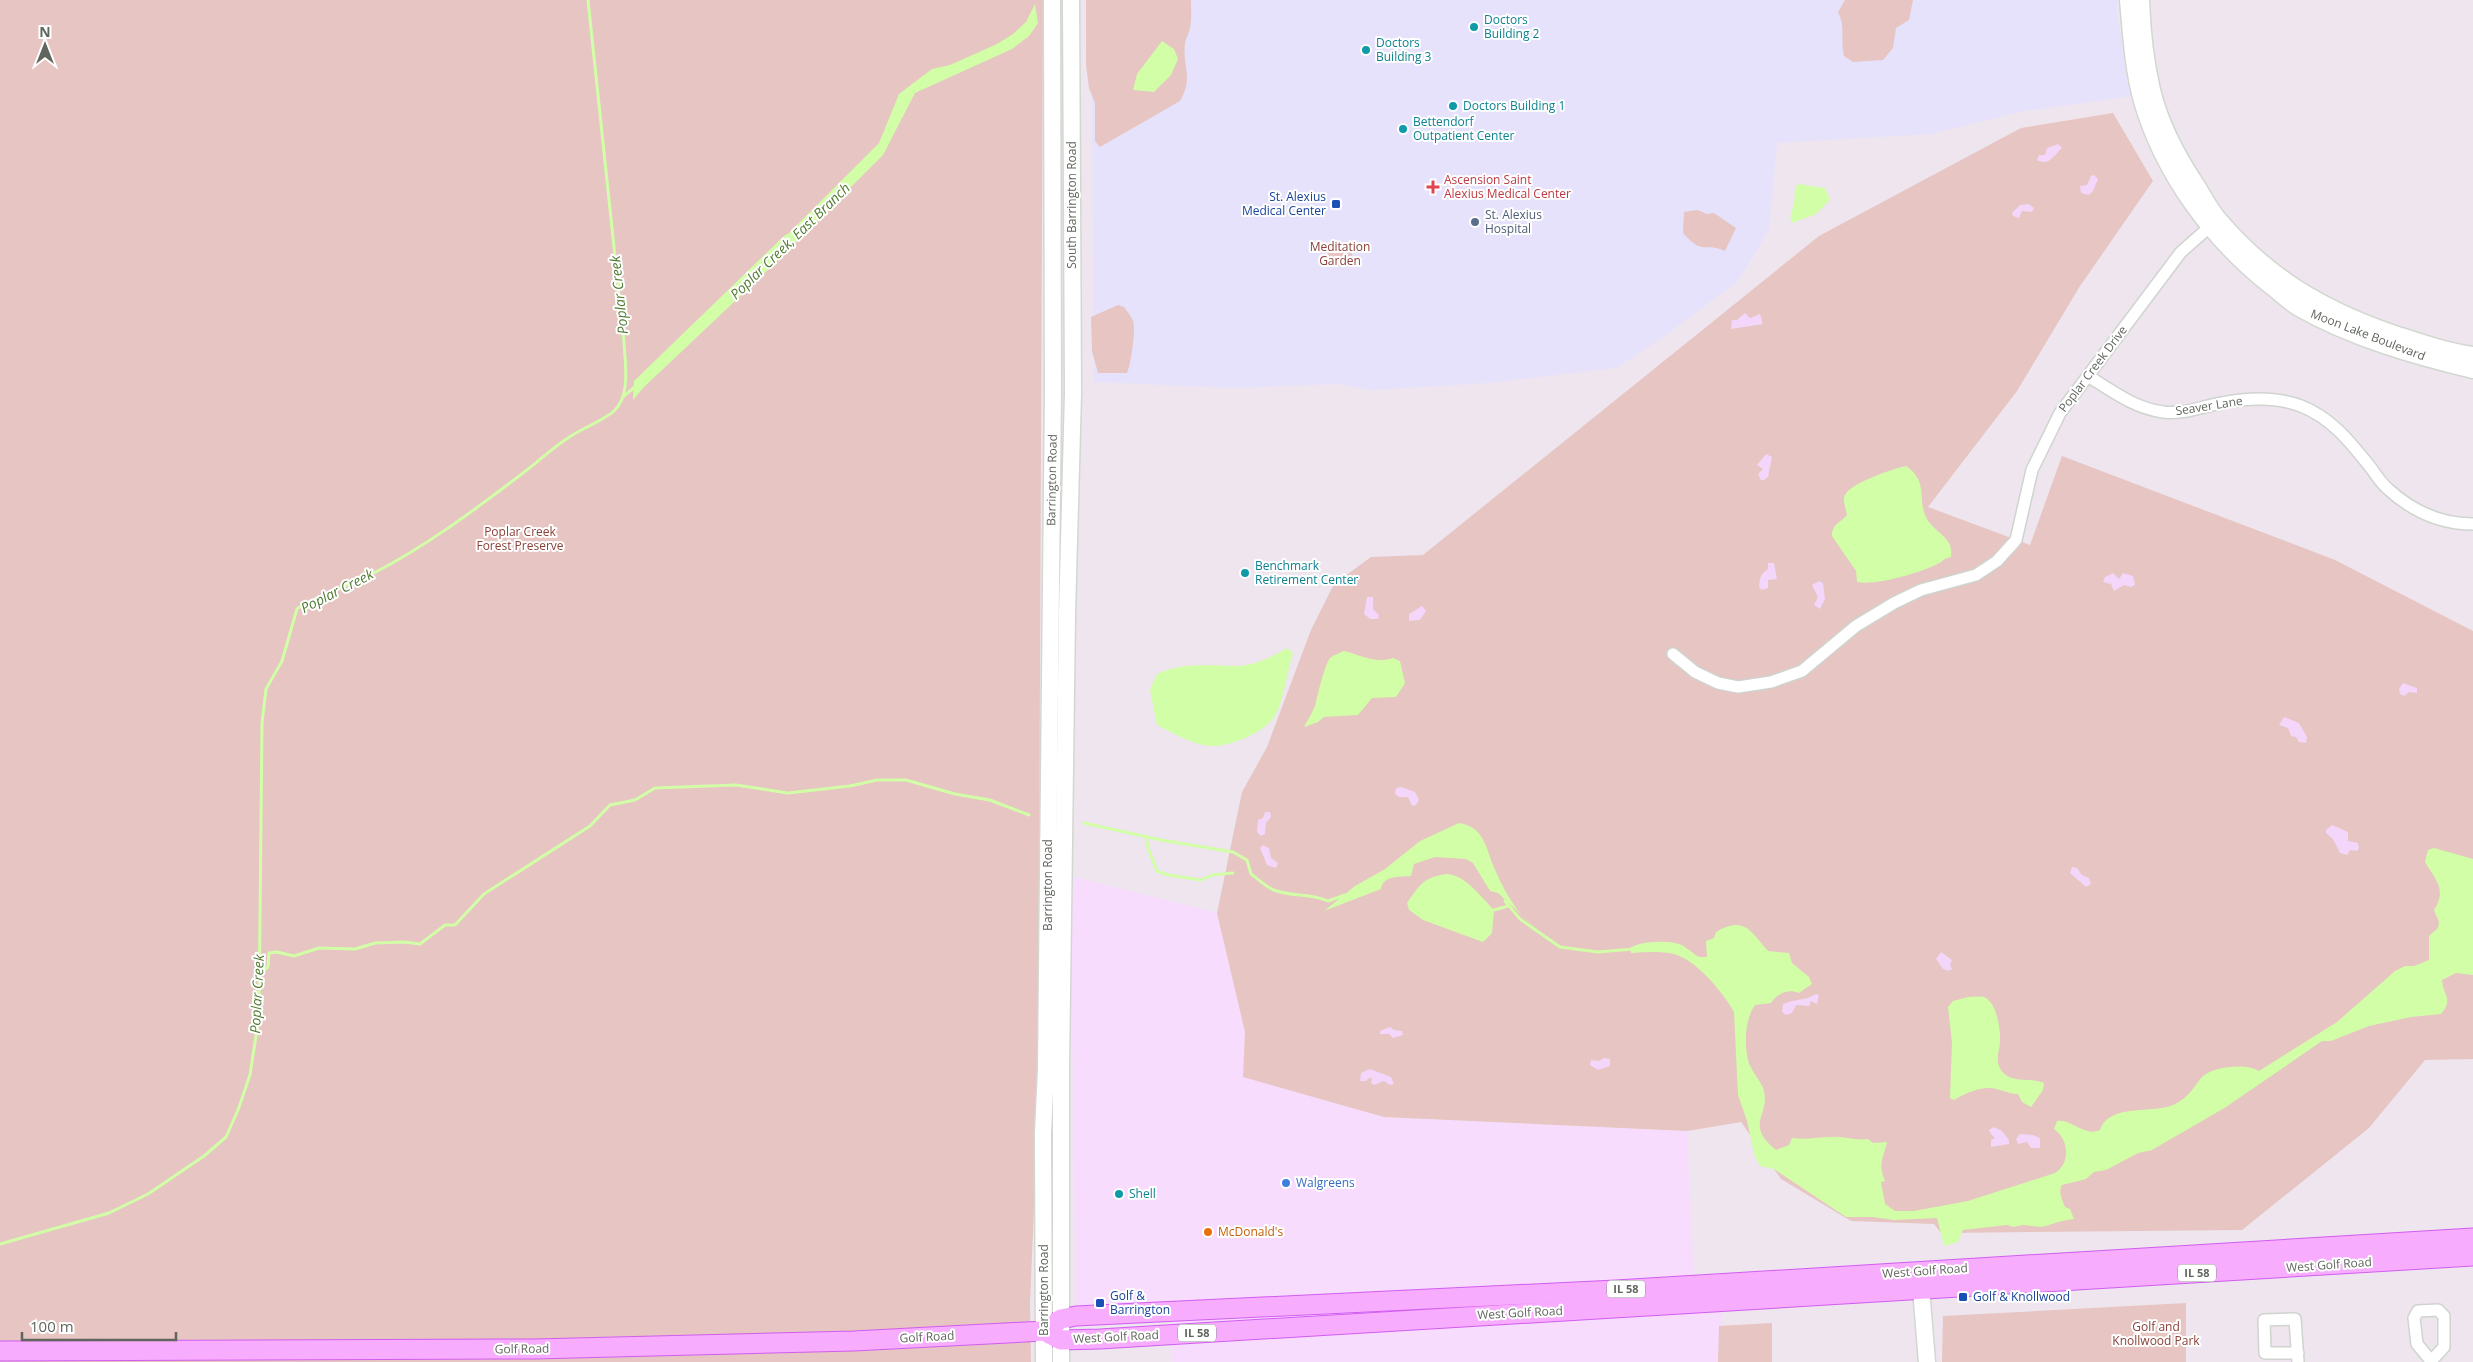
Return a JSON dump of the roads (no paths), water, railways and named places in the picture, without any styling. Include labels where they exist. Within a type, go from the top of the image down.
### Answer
[{"type":"main road","name":"South Barrington Road","points":[[1052,0],[1053,409]]},
{"type":"main road","name":"South Barrington Road","points":[[1071,0],[1072,410]]},
{"type":"main road","name":"Moon Lake Boulevard","points":[[2128,0],[2139,87],[2147,115],[2171,168],[2188,198],[2262,264],[2295,289],[2336,311],[2372,326],[2448,351],[2473,355]]},
{"type":"main road","name":"Moon Lake Boulevard","points":[[2141,0],[2143,43],[2158,110],[2175,152],[2214,223],[2252,272],[2297,307],[2328,322],[2435,361],[2473,370]]},
{"type":"main road","name":"Barrington Road","points":[[1044,1362],[1043,1133],[1046,1069],[1053,409]]},
{"type":"main road","name":"Barrington Road","points":[[1061,1362],[1062,979],[1072,410]]},
{"type":"main road","name":"West Golf Road","points":[[2473,1238],[1920,1280],[1061,1340],[1044,1331],[1061,1319],[1076,1316],[1616,1290],[1920,1280],[2473,1256]]},
{"type":"main road","points":[[1920,1280],[1927,1362]]},
{"type":"main road","name":"Golf Road","points":[[0,1351],[535,1349],[854,1341],[1044,1331]]},
{"type":"street","name":"Poplar Creek Drive","points":[[1673,654],[1695,672],[1718,683],[1738,687],[1771,682],[1802,671],[1856,626],[1894,603],[1921,590],[1976,575],[1996,561],[2016,540],[2032,470],[2060,413],[2181,252],[2214,223]]},
{"type":"street","name":"Seaver Lane","points":[[2088,376],[2132,403],[2162,412],[2189,412],[2222,403],[2250,400],[2279,401],[2301,406],[2326,419],[2347,437],[2386,488],[2410,507],[2432,518],[2456,524],[2473,524]]},
{"type":"water","points":[[1035,4],[1038,23],[1029,36],[1012,49],[915,93],[883,155],[769,269],[644,387],[633,400],[634,381],[789,233],[879,143],[899,94],[932,69],[950,65],[997,44],[1013,34],[1026,22]]},
{"type":"water","points":[[1162,41],[1174,49],[1178,59],[1171,75],[1154,92],[1133,90],[1137,74]]},
{"type":"water","points":[[1798,184],[1825,188],[1830,200],[1816,214],[1792,223],[1791,215],[1795,200],[1794,193]]},
{"type":"water","points":[[1906,466],[1918,479],[1924,512],[1927,519],[1950,545],[1951,557],[1923,570],[1900,577],[1876,582],[1857,582],[1856,571],[1832,536],[1835,526],[1847,515],[1844,497],[1849,490],[1863,481]]},
{"type":"water","points":[[1287,648],[1293,653],[1278,709],[1270,722],[1255,733],[1228,744],[1211,746],[1190,741],[1157,725],[1150,690],[1157,674],[1186,666],[1237,666],[1256,663]]},
{"type":"water","points":[[1344,651],[1368,658],[1386,660],[1393,658],[1400,661],[1405,683],[1396,697],[1372,698],[1358,715],[1324,717],[1318,722],[1304,727],[1315,705],[1328,661],[1331,657]]},
{"type":"water","points":[[1459,823],[1475,829],[1480,835],[1504,889],[1523,916],[1498,893],[1490,891],[1473,863],[1466,859],[1435,857],[1414,864],[1411,876],[1388,879],[1382,884],[1381,889],[1324,911],[1355,886],[1385,869],[1420,841]]},
{"type":"water","points":[[2434,848],[2473,859],[2473,975],[2456,973],[2442,980],[2447,1004],[2441,1014],[2411,1017],[2369,1026],[2331,1041],[2322,1041],[2226,1107],[2152,1150],[2138,1153],[2106,1170],[2094,1172],[2086,1179],[2062,1185],[2060,1193],[2062,1199],[2065,1207],[2070,1209],[2074,1219],[2042,1227],[2023,1225],[2014,1227],[2007,1225],[1963,1230],[1958,1242],[1944,1246],[1937,1218],[1894,1220],[1873,1217],[1846,1217],[1774,1169],[1760,1166],[1754,1154],[1747,1121],[1738,1095],[1734,1012],[1723,995],[1708,978],[1682,957],[1663,952],[1631,953],[1630,948],[1647,943],[1668,942],[1682,945],[1699,957],[1707,957],[1706,941],[1714,938],[1716,932],[1734,925],[1741,926],[1752,932],[1768,951],[1789,953],[1792,963],[1809,977],[1812,984],[1799,993],[1787,992],[1776,997],[1771,1003],[1755,1005],[1747,1024],[1746,1046],[1748,1060],[1764,1091],[1765,1100],[1760,1120],[1761,1133],[1776,1150],[1789,1145],[1792,1138],[1836,1137],[1868,1139],[1873,1143],[1887,1142],[1882,1166],[1885,1181],[1881,1182],[1885,1204],[1895,1211],[1914,1211],[1968,1201],[2055,1173],[2064,1163],[2066,1157],[2063,1139],[2054,1129],[2057,1121],[2063,1121],[2083,1130],[2094,1132],[2100,1130],[2112,1116],[2173,1105],[2187,1096],[2203,1076],[2215,1070],[2239,1066],[2259,1071],[2337,1022],[2395,971],[2405,966],[2414,966],[2429,960],[2429,936],[2438,928],[2439,922],[2434,910],[2440,897],[2440,891],[2436,880],[2425,862],[2428,850]]},
{"type":"water","points":[[1446,874],[1453,875],[1466,882],[1494,910],[1492,933],[1483,942],[1423,920],[1409,910],[1407,903],[1422,883]]},
{"type":"water","points":[[1968,997],[1984,997],[1995,1011],[2000,1031],[1998,1060],[2001,1070],[2015,1079],[2044,1083],[2043,1090],[2031,1107],[2022,1102],[2018,1094],[1993,1088],[1975,1090],[1954,1100],[1950,1098],[1952,1043],[1948,1007],[1953,1001]]},
{"type":"waterway","name":"Poplar Creek","points":[[0,1244],[109,1213],[148,1194],[204,1156],[226,1137],[250,1075],[259,1016],[262,723],[266,689],[282,661],[297,609],[319,597],[372,574],[431,540],[529,469],[562,442],[609,415],[623,397],[626,379],[624,342],[588,0]]},
{"type":"waterway","name":"Poplar Creek, East Branch","points":[[623,397],[637,385]]},
{"type":"waterway","points":[[260,973],[268,967],[269,953],[277,952],[294,956],[319,948],[355,949],[375,943],[404,942],[420,944],[445,925],[455,925],[484,894],[590,826],[610,805],[635,800],[655,788],[736,785],[788,793],[850,786],[877,780],[906,780],[955,794],[990,800],[1029,815]]},
{"type":"waterway","points":[[1084,823],[1161,840],[1233,852],[1247,860],[1251,874],[1268,887],[1287,894],[1315,897],[1328,901],[1345,895]]},
{"type":"waterway","points":[[1146,837],[1157,871],[1168,875],[1201,880],[1212,875],[1233,873]]},
{"type":"waterway","points":[[1505,901],[1520,919],[1560,947],[1598,952],[1633,949]]},
{"type":"waterway","points":[[1494,910],[1508,906]]},
{"type":"place","name":"Doctors Building 2","points":[[1474,27]]},
{"type":"place","name":"Doctors Building 3","points":[[1366,50]]},
{"type":"place","name":"Doctors Building 1","points":[[1453,106]]},
{"type":"place","name":"Bettendorf Outpatient Center","points":[[1403,129]]},
{"type":"place","name":"Ascension Saint Alexius Medical Center","points":[[1433,187]]},
{"type":"place","name":"St. Alexius Medical Center","points":[[1336,204]]},
{"type":"place","name":"St. Alexius Hospital","points":[[1475,222]]},
{"type":"place","name":"Benchmark Retirement Center","points":[[1245,573]]},
{"type":"place","name":"Walgreens","points":[[1286,1183]]},
{"type":"place","name":"Shell","points":[[1119,1194]]},
{"type":"place","name":"McDonald's","points":[[1208,1232]]},
{"type":"place","name":"Golf & Knollwood","points":[[1963,1297]]},
{"type":"place","name":"Golf & Barrington","points":[[1100,1303]]},
{"type":"park label","name":"Meditation Garden","points":[[1340,254]]},
{"type":"park label","name":"Poplar Creek Forest Preserve","points":[[520,539]]},
{"type":"park label","name":"Golf and Knollwood Park","points":[[2156,1334]]}]
